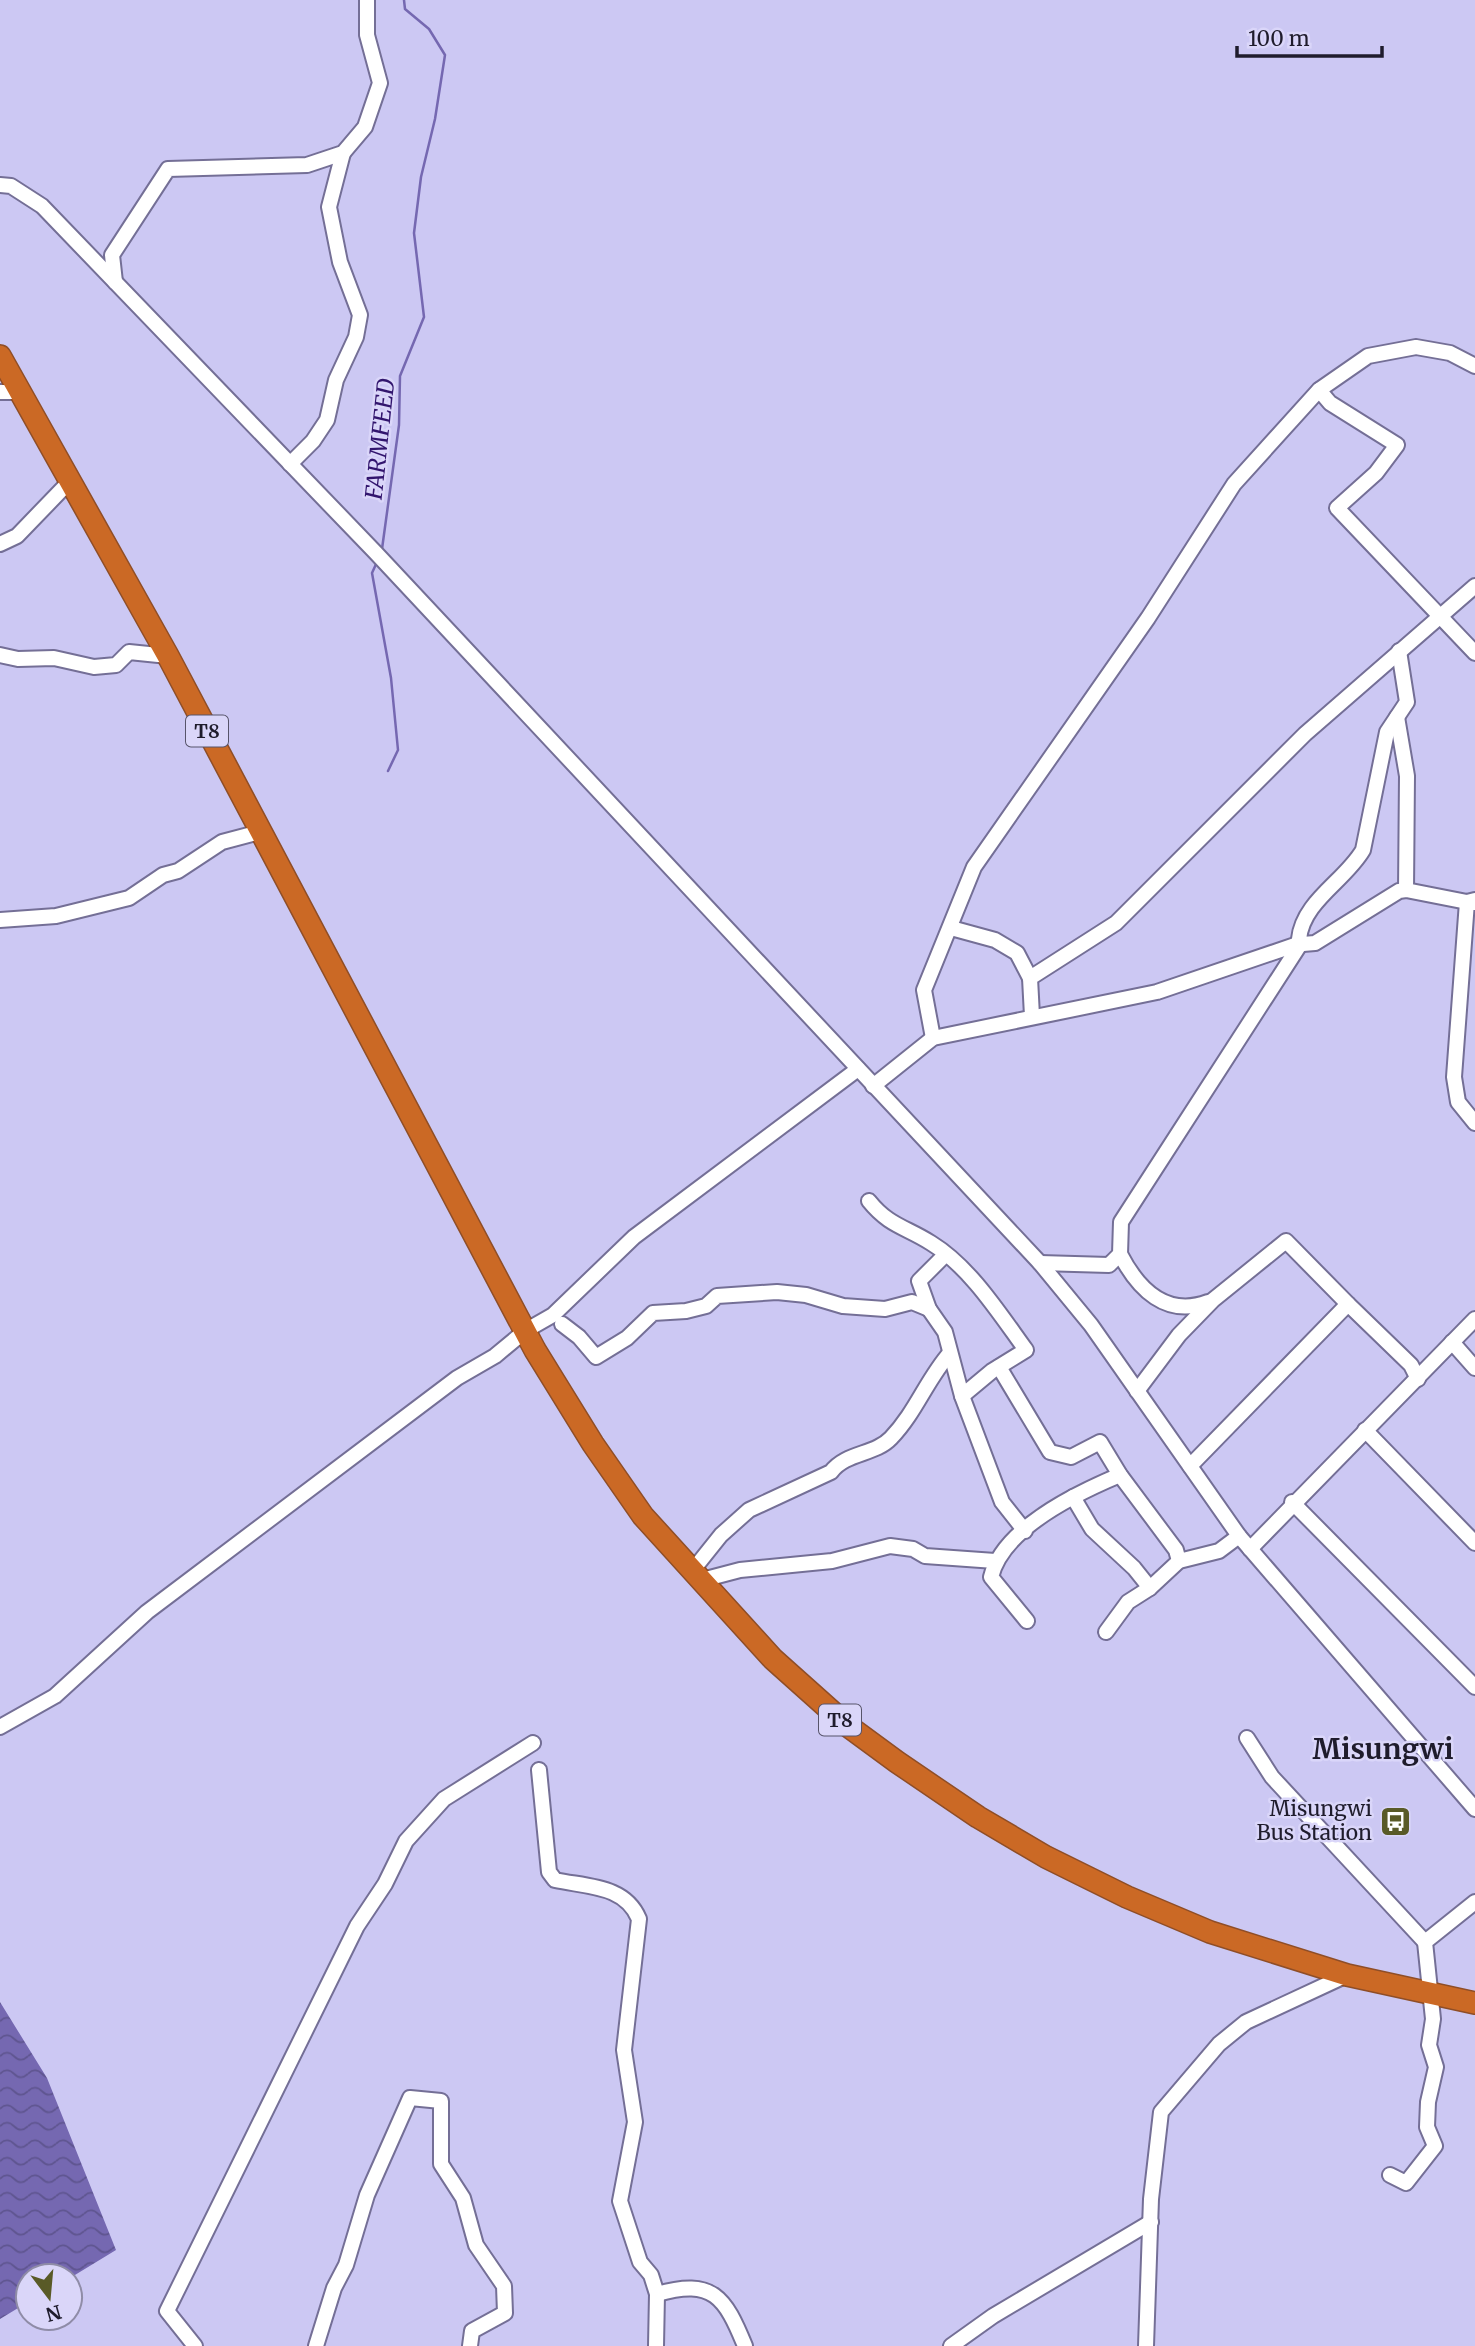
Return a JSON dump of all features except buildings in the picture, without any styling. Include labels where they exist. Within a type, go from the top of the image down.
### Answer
[{"type":"highway","name":"T8","points":[[0,356],[10,392],[71,480],[168,656],[405,1110],[525,1331],[593,1444],[643,1516],[773,1659],[848,1726],[1013,1838],[1126,1897],[1210,1932],[1348,1975],[1475,2003]]},
{"type":"street","points":[[290,464],[308,447],[327,420],[335,380],[356,337],[360,315],[340,262],[329,207],[344,153],[365,127],[380,83],[367,35],[366,0]]},
{"type":"street","points":[[116,282],[112,255],[168,169],[307,165],[344,153]]},
{"type":"street","points":[[0,174],[6,186],[42,206],[290,464],[1041,1263],[1091,1325],[1250,1549],[1475,1809]]},
{"type":"street","points":[[933,1038],[925,990],[974,867],[1148,618],[1234,484],[1318,390],[1351,365],[1386,350],[1416,346],[1450,353],[1475,366]]},
{"type":"street","points":[[1318,390],[1330,403],[1397,445],[1376,473],[1337,508],[1475,653]]},
{"type":"street","points":[[0,544],[18,536],[71,480]]},
{"type":"street","points":[[1030,978],[1116,923],[1305,734],[1437,616],[1475,586]]},
{"type":"street","points":[[1213,1300],[1194,1307],[1172,1307],[1150,1295],[1135,1279],[1120,1254],[1121,1222],[1301,943],[1300,933],[1311,910],[1353,866],[1363,850],[1387,732],[1407,702],[1399,651]]},
{"type":"street","points":[[0,655],[18,659],[54,658],[94,667],[116,665],[129,652],[168,656]]},
{"type":"street","points":[[1397,718],[1407,785],[1406,890]]},
{"type":"street","points":[[0,920],[56,916],[129,898],[163,875],[178,871],[222,842],[260,832]]},
{"type":"street","points":[[873,1086],[933,1038],[1157,992],[1301,943],[1315,943],[1390,894],[1406,890],[1473,902],[1454,1077],[1458,1102],[1475,1123]]},
{"type":"street","points":[[951,928],[995,940],[1017,953],[1030,978],[1032,1016]]},
{"type":"street","points":[[0,1727],[55,1696],[147,1612],[457,1377],[495,1356],[525,1331],[552,1315],[634,1237],[858,1069]]},
{"type":"street","points":[[869,1201],[881,1217],[932,1243],[972,1279],[1026,1350],[962,1396]]},
{"type":"street","points":[[1138,1391],[1179,1335],[1213,1300],[1286,1241],[1411,1365],[1418,1379]]},
{"type":"street","points":[[1041,1263],[1109,1265],[1120,1254]]},
{"type":"street","points":[[945,1255],[919,1281],[929,1309],[945,1332],[962,1396],[1002,1502],[1025,1531]]},
{"type":"street","points":[[562,1324],[579,1336],[596,1357],[627,1338],[653,1313],[686,1311],[706,1306],[716,1296],[776,1292],[806,1294],[843,1306],[885,1309],[912,1302],[929,1309]]},
{"type":"street","points":[[1190,1466],[1348,1304]]},
{"type":"street","points":[[1250,1549],[1292,1502],[1418,1379],[1475,1319]]},
{"type":"street","points":[[1452,1342],[1475,1367]]},
{"type":"street","points":[[697,1575],[721,1535],[749,1510],[831,1472],[839,1461],[889,1440],[921,1399],[932,1373],[950,1353]]},
{"type":"street","points":[[999,1367],[1050,1452],[1072,1457],[1100,1442],[1120,1475],[1176,1550],[1179,1561]]},
{"type":"street","points":[[1365,1430],[1475,1543]]},
{"type":"street","points":[[1027,1621],[991,1577],[995,1561],[1004,1548],[1073,1497],[1120,1475]]},
{"type":"street","points":[[1073,1497],[1092,1529],[1150,1588]]},
{"type":"street","points":[[1292,1502],[1474,1685]]},
{"type":"street","points":[[1106,1632],[1128,1602],[1150,1588],[1179,1561],[1219,1550],[1239,1535]]},
{"type":"street","points":[[697,1575],[832,1560],[890,1546],[913,1549],[925,1556],[995,1561]]},
{"type":"street","points":[[1247,1738],[1272,1777],[1424,1942],[1433,2019],[1429,2045],[1436,2067],[1428,2102],[1427,2127],[1435,2146],[1406,2183],[1390,2175]]},
{"type":"street","points":[[195,2346],[167,2311],[357,1926],[385,1884],[406,1841],[444,1799],[533,1744]]},
{"type":"street","points":[[539,1770],[549,1872],[555,1880],[619,1893],[634,1905],[639,1919],[624,2050],[635,2122],[620,2201],[639,2262],[650,2275],[657,2294],[656,2346]]},
{"type":"street","points":[[1424,1942],[1475,1902]]},
{"type":"street","points":[[1146,2346],[1156,2134],[1161,2112],[1219,2044],[1246,2022],[1348,1975]]},
{"type":"street","points":[[316,2346],[373,2183],[410,2098],[425,2097],[441,2101],[441,2164],[463,2198],[476,2245],[503,2286],[505,2313],[472,2331],[470,2346]]},
{"type":"street","points":[[951,2346],[993,2316],[1151,2222]]},
{"type":"street","points":[[657,2294],[692,2288],[717,2295],[728,2307],[745,2346]]},
{"type":"water","points":[[0,2002],[47,2078],[116,2250],[84,2269],[84,2262],[14,2262],[14,2310],[0,2319]]},
{"type":"waterway","name":"FARMFEED","points":[[382,549],[399,425],[400,376],[424,317],[414,233],[421,177],[435,119],[445,55],[429,29],[405,9],[404,0]]},
{"type":"waterway","name":"FARMFEED","points":[[377,562],[372,573],[391,678],[398,750],[388,771]]},
{"type":"place","name":"Misungwi Bus Station","points":[[1395,1821]]},
{"type":"district","name":"Misungwi","points":[[1383,1749]]}]
